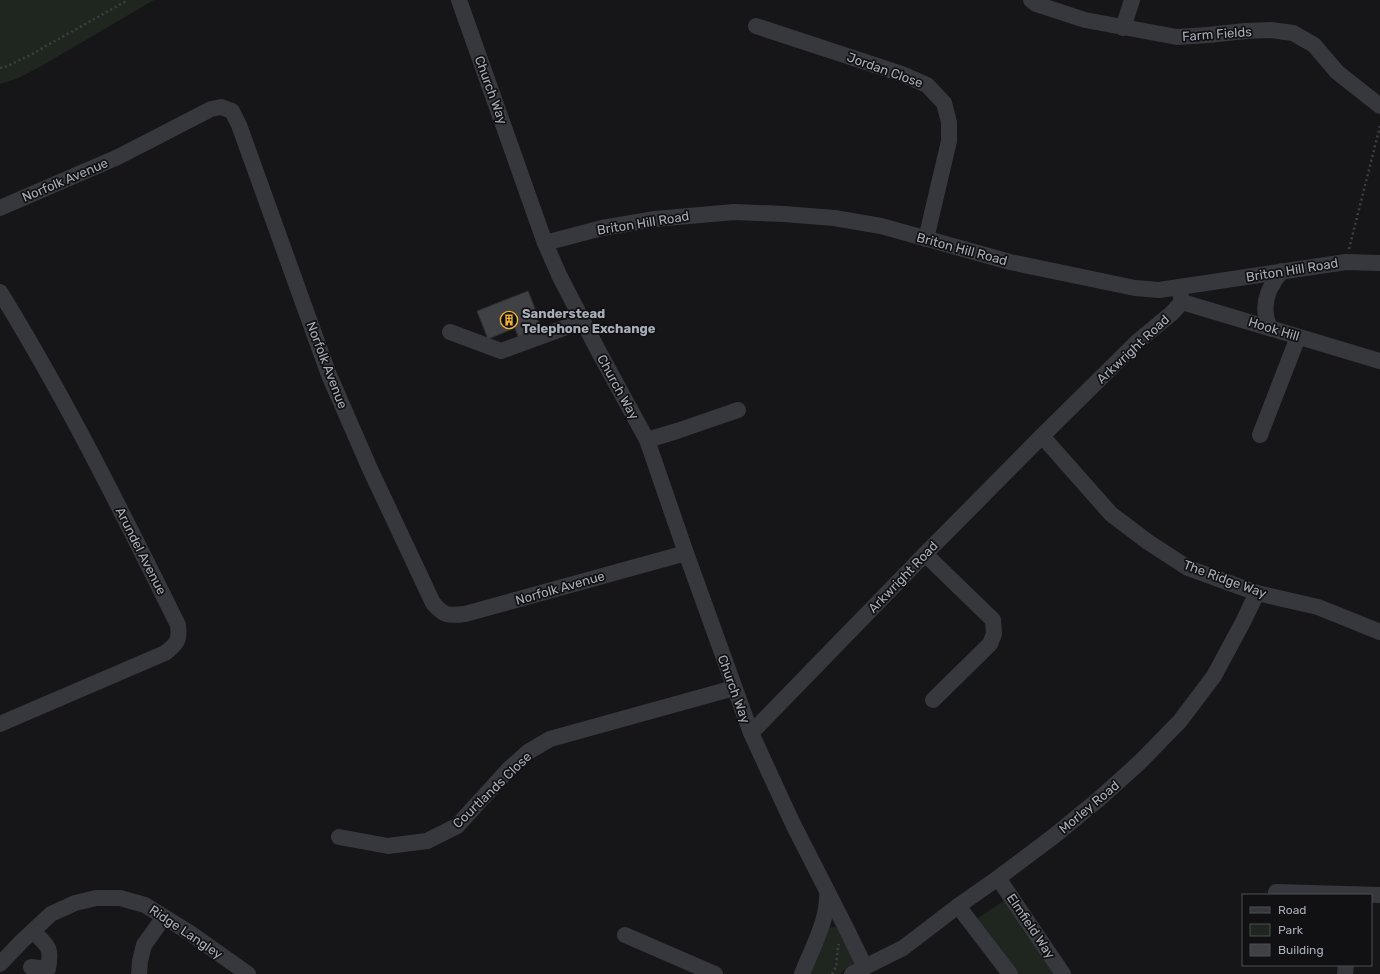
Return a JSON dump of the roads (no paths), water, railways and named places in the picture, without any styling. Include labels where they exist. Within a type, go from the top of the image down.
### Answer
[{"type":"street","name":"Church Way","points":[[458,0],[545,242],[560,277],[647,440],[750,733]]},
{"type":"street","name":"Farm Fields","points":[[1031,0],[1036,4],[1084,20],[1177,37],[1245,31],[1271,30],[1293,32],[1314,45],[1337,72],[1380,106]]},
{"type":"street","points":[[1123,28],[1132,0]]},
{"type":"street","name":"Jordan Close","points":[[756,26],[902,74],[927,85],[944,103],[950,122],[949,141],[926,239]]},
{"type":"street","name":"Norfolk Avenue","points":[[0,208],[118,157],[211,109],[222,107],[232,111],[239,125],[329,374],[370,469],[432,603],[440,612],[447,615],[465,614],[686,553]]},
{"type":"street","name":"Briton Hill Road","points":[[545,242],[602,228],[655,219],[734,212],[834,218],[881,226],[1010,262],[1135,288],[1180,294],[1282,271],[1346,262],[1380,263]]},
{"type":"street","points":[[1270,328],[1265,318],[1265,306],[1273,282],[1282,271]]},
{"type":"street","name":"Arundel Avenue","points":[[0,292],[26,334],[70,413],[129,526],[178,625],[179,637],[174,647],[165,653],[0,724]]},
{"type":"street","name":"Hook Hill","points":[[1180,294],[1270,328],[1380,361]]},
{"type":"street","name":"Arkwright Road","points":[[750,733],[1042,436],[1137,342],[1172,313],[1180,294]]},
{"type":"street","points":[[450,332],[501,351],[583,321]]},
{"type":"street","points":[[1260,435],[1298,337]]},
{"type":"street","points":[[647,440],[677,432],[738,410]]},
{"type":"street","name":"The Ridge Way","points":[[1042,436],[1111,514],[1148,542],[1188,568],[1257,593],[1318,607],[1380,632]]},
{"type":"street","points":[[925,554],[993,620],[994,634],[990,644],[933,700]]},
{"type":"street","name":"Morley Road","points":[[858,970],[903,948],[998,878],[1099,800],[1140,762],[1180,721],[1214,676],[1257,593]]},
{"type":"street","name":"Courtlands Close","points":[[339,837],[388,846],[427,841],[457,826],[509,769],[528,752],[550,739],[734,688]]},
{"type":"street","points":[[750,733],[826,889],[858,970]]},
{"type":"street","name":"Elmfield Way","points":[[998,878],[1063,974]]},
{"type":"street","points":[[802,974],[819,932],[826,909],[828,900],[826,889]]},
{"type":"street","points":[[1276,892],[1350,894]]},
{"type":"street","name":"Ridge Langley","points":[[0,964],[51,914],[75,903],[96,898],[120,898],[145,905],[190,933],[248,974]]},
{"type":"street","points":[[958,906],[1010,974]]},
{"type":"street","points":[[139,974],[140,961],[144,945],[164,917]]},
{"type":"street","points":[[819,932],[822,927],[834,922],[840,924],[844,934]]},
{"type":"street","points":[[31,966],[48,969],[50,956],[48,947],[33,931]]},
{"type":"street","points":[[625,935],[715,974]]},
{"type":"place","name":"Sanderstead Telephone Exchange","points":[[509,320]]}]
